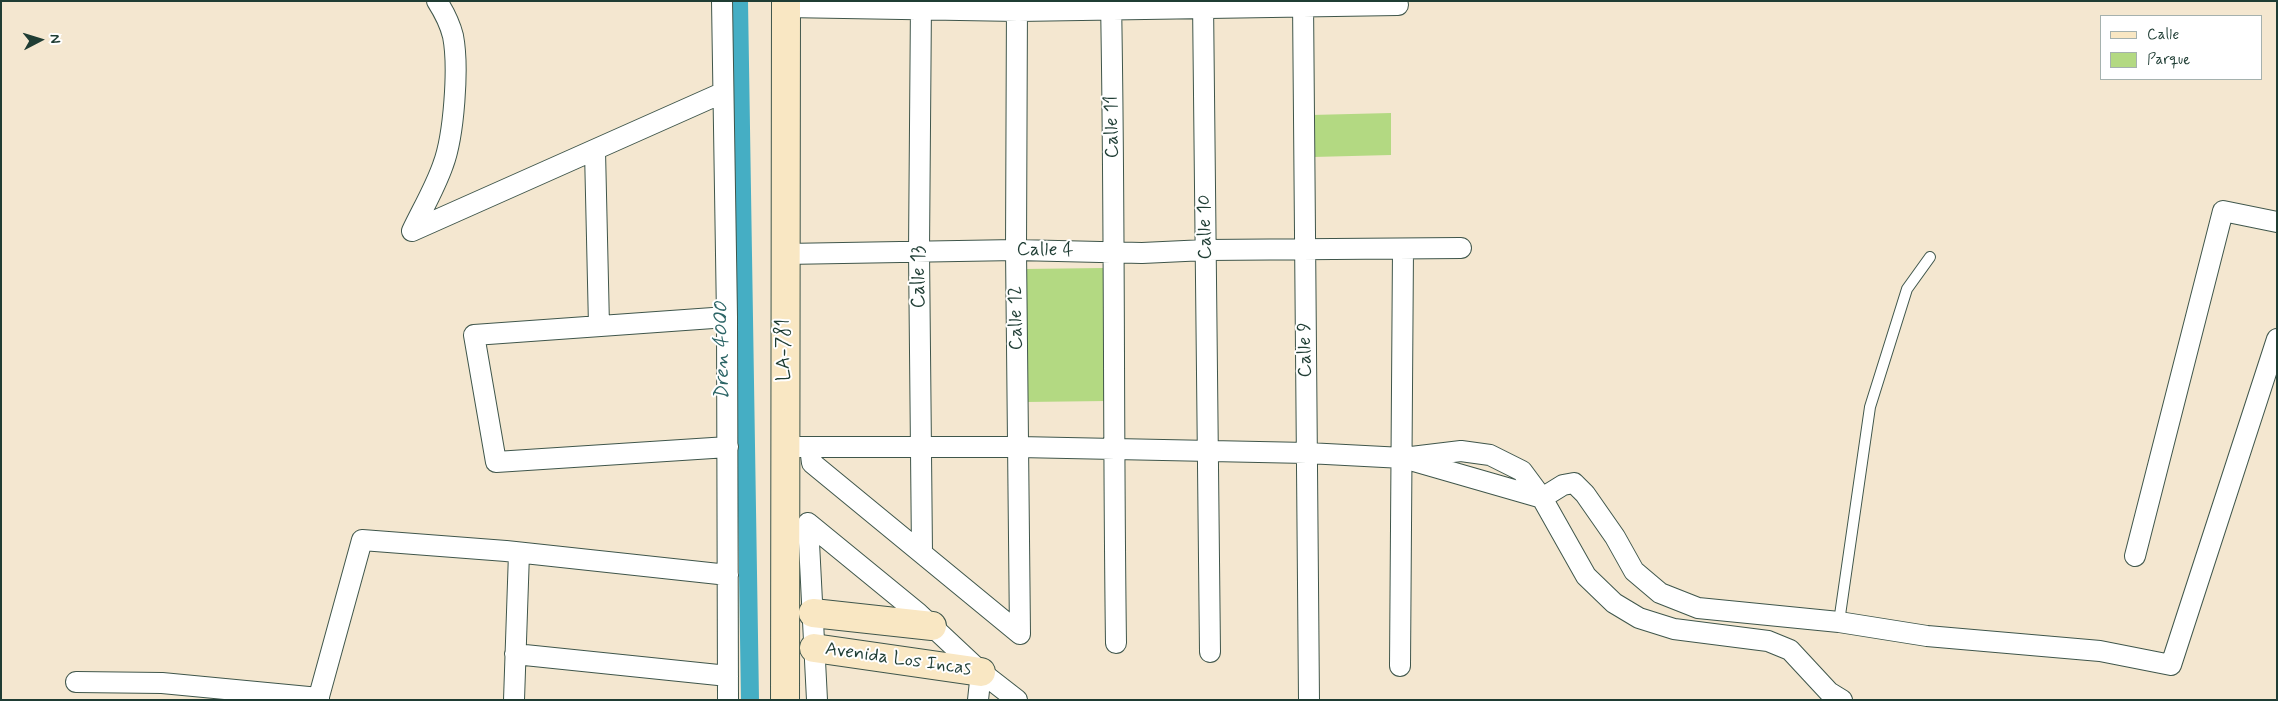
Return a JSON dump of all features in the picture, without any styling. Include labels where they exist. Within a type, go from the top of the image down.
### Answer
[{"type":"street","points":[[437,1],[448,21],[453,44],[454,74],[449,141],[443,166],[412,231],[722,93]]},
{"type":"street","points":[[722,1],[727,317],[728,700]]},
{"type":"street","points":[[786,4],[1018,6],[1398,5]]},
{"type":"street","name":"LA-781","points":[[785,700],[798,447],[785,254],[786,4]]},
{"type":"street","name":"Calle 9","points":[[1303,4],[1309,700]]},
{"type":"street","name":"Calle 13","points":[[921,5],[919,252],[922,553]]},
{"type":"street","name":"Calle 11","points":[[1111,5],[1115,252],[1113,449],[1116,643]]},
{"type":"street","name":"Calle 10","points":[[1203,5],[1210,652]]},
{"type":"street","name":"Calle 12","points":[[922,553],[1020,634],[1016,250],[1018,6]]},
{"type":"street","points":[[595,150],[599,326]]},
{"type":"street","points":[[2135,556],[2223,211],[2277,222]]},
{"type":"street","name":"Calle 4","points":[[785,254],[1016,250],[1115,252],[1461,248]]},
{"type":"street","points":[[1400,666],[1403,458],[1403,249]]},
{"type":"street","points":[[727,317],[474,335],[496,462],[728,447]]},
{"type":"street","points":[[1403,458],[1542,498],[1562,485],[1574,483],[1585,494],[1610,530],[1634,571],[1660,593],[1698,608],[1839,622],[1927,636],[2100,651],[2171,665],[2277,339]]},
{"type":"street","points":[[798,447],[1019,447],[1403,458],[1461,451],[1490,454],[1522,471],[1542,498],[1586,576],[1614,603],[1640,618],[1674,628],[1768,641],[1790,650],[1829,692],[1842,700]]},
{"type":"street","points":[[798,447],[812,463],[922,553]]},
{"type":"street","points":[[817,700],[808,524],[932,626],[981,672],[1017,700]]},
{"type":"street","points":[[76,682],[162,683],[318,699],[362,540],[519,553],[728,576]]},
{"type":"street","points":[[514,700],[519,553]]},
{"type":"street","name":"Avenida Los Incas","points":[[813,612],[932,626]]},
{"type":"street","name":"Avenida Los Incas","points":[[814,648],[981,672]]},
{"type":"street","points":[[516,654],[728,676]]},
{"type":"street","points":[[978,700],[981,672]]},
{"type":"lane","points":[[1839,622],[1870,407],[1907,289],[1930,257]]},
{"type":"green space","points":[[1391,113],[1391,155],[1313,157],[1311,115]]},
{"type":"green space","points":[[1103,268],[1106,401],[1026,402],[1024,269]]},
{"type":"waterway","name":"Dren 4000","points":[[739,1],[750,700]]}]
